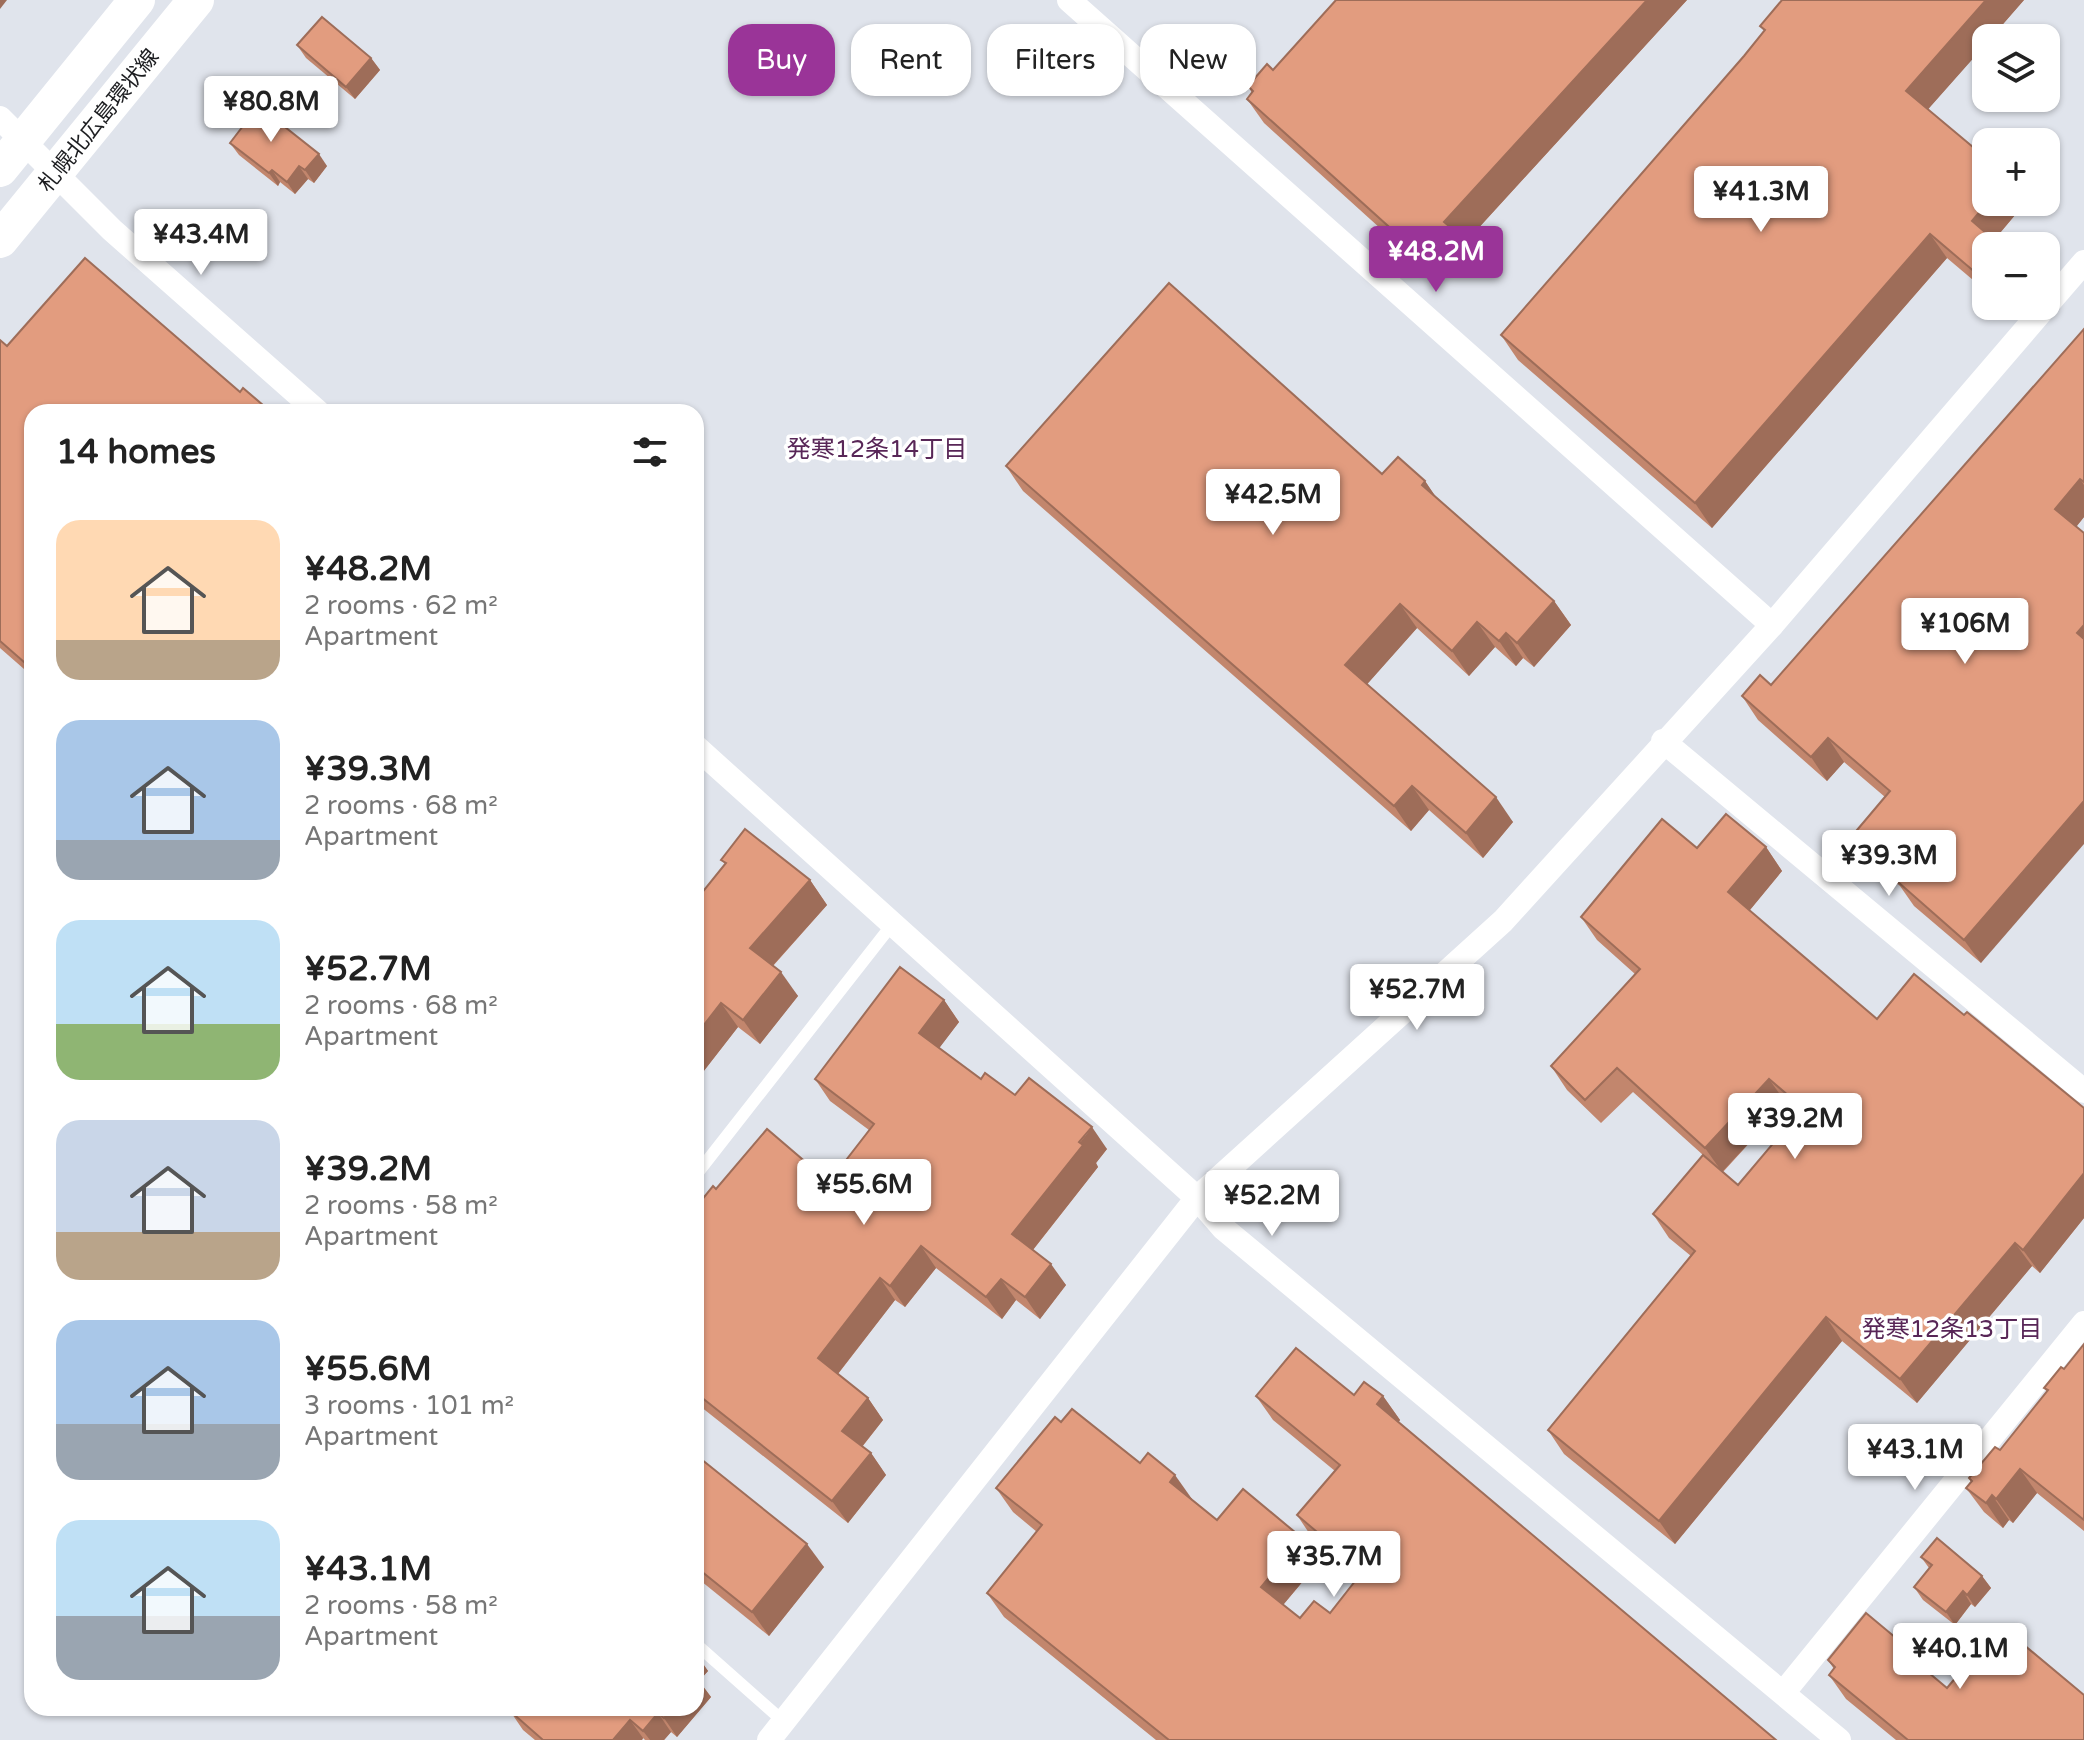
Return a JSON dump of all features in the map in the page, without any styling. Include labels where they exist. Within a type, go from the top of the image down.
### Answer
[{"type":"main road","name":"札幌北広島環状線","points":[[0,169],[11,129],[137,0]]},
{"type":"main road","name":"札幌北広島環状線","points":[[0,240],[196,0]]},
{"type":"street","points":[[1069,0],[1772,625]]},
{"type":"street","points":[[11,129],[112,230],[309,404]]},
{"type":"street","points":[[2060,290],[2084,262]]},
{"type":"street","points":[[776,1730],[1197,1198],[1497,927],[1663,741],[1772,625],[2034,320]]},
{"type":"street","points":[[1663,741],[2084,1091]]},
{"type":"street","points":[[704,754],[1197,1198],[1223,1228],[1839,1740]]},
{"type":"street","points":[[1784,1692],[2084,1323]]},
{"type":"lane","points":[[704,1165],[894,922]]},
{"type":"lane","points":[[704,1653],[776,1730]]},
{"type":"building","points":[[1336,0],[1647,0],[1444,222],[1450,227],[1430,249],[1425,244],[1417,252],[1247,99],[1256,96],[1256,77],[1267,64],[1273,70]]},
{"type":"building","points":[[1782,0],[1986,0],[1906,91],[1972,146],[1972,216],[1976,216],[1972,221],[1985,232],[1972,232],[1972,270],[1930,234],[1695,503],[1501,335],[1744,56],[1765,30],[1760,26]]},
{"type":"building","points":[[322,17],[371,58],[346,87],[297,45]]},
{"type":"building","points":[[252,101],[319,154],[305,170],[299,166],[287,182],[272,170],[269,173],[230,143],[243,126],[236,121]]},
{"type":"building","points":[[85,258],[240,392],[243,388],[262,404],[24,404],[24,662],[0,641],[0,340],[7,346]]},
{"type":"building","points":[[1169,283],[1382,474],[1398,457],[1425,481],[1422,485],[1554,601],[1517,643],[1506,633],[1499,641],[1477,622],[1452,651],[1400,604],[1345,665],[1496,797],[1466,833],[1412,786],[1394,806],[1006,466]]},
{"type":"building","points":[[2084,329],[2084,482],[2080,479],[2055,509],[2084,533],[2084,625],[2077,633],[2084,639],[2084,801],[1964,940],[1898,882],[1902,878],[1852,836],[1890,791],[1828,738],[1811,757],[1742,696],[1760,675],[1771,685]]},
{"type":"building","points":[[1726,814],[1766,847],[1728,892],[1877,1019],[1914,974],[1964,1015],[1967,1012],[2084,1108],[2084,1173],[2023,1250],[2015,1243],[1900,1379],[1826,1317],[1659,1521],[1548,1430],[1695,1251],[1653,1214],[1703,1155],[1738,1185],[1803,1108],[1769,1079],[1705,1148],[1617,1068],[1585,1100],[1551,1066],[1640,969],[1581,917],[1662,819],[1697,848]]},
{"type":"building","points":[[745,829],[810,880],[750,948],[781,972],[743,1020],[721,1003],[704,1025],[704,890],[726,863],[721,860]]},
{"type":"building","points":[[900,967],[944,1000],[919,1033],[981,1079],[985,1073],[1015,1095],[1029,1078],[1092,1127],[1079,1142],[1083,1145],[1012,1234],[1051,1264],[1025,1297],[1001,1279],[986,1297],[921,1246],[890,1286],[880,1278],[818,1358],[868,1398],[842,1431],[871,1453],[832,1501],[704,1399],[704,1197],[713,1186],[716,1189],[767,1129],[829,1182],[874,1124],[815,1079]]},
{"type":"building","points":[[2084,1344],[2084,1520],[2020,1469],[1996,1499],[1992,1495],[1986,1503],[1966,1488],[1972,1481],[1969,1478],[1995,1447],[2000,1450],[2048,1390],[2044,1388]]},
{"type":"building","points":[[1296,1348],[1354,1395],[1364,1382],[1383,1396],[1377,1404],[1776,1740],[1169,1740],[987,1593],[1042,1525],[996,1488],[1055,1417],[1061,1422],[1072,1409],[1140,1463],[1148,1453],[1175,1475],[1170,1482],[1217,1520],[1243,1489],[1302,1538],[1261,1587],[1300,1618],[1314,1601],[1330,1613],[1363,1571],[1297,1515],[1340,1465],[1256,1396]]},
{"type":"building","points":[[704,1461],[807,1544],[752,1612],[704,1573]]},
{"type":"building","points":[[1937,1538],[1982,1576],[1967,1595],[1963,1591],[1946,1612],[1914,1587],[1932,1565],[1921,1557]]},
{"type":"building","points":[[1866,1613],[1908,1648],[1904,1652],[1947,1688],[2000,1625],[2084,1695],[2084,1740],[1908,1740],[1829,1675],[1835,1667],[1828,1660]]},
{"type":"building","points":[[516,1716],[656,1716],[643,1731],[630,1720],[613,1740],[543,1740]]},
{"type":"district","name":"発寒12条14丁目","points":[[877,449]]},
{"type":"district","name":"発寒12条13丁目","points":[[1952,1329]]}]
